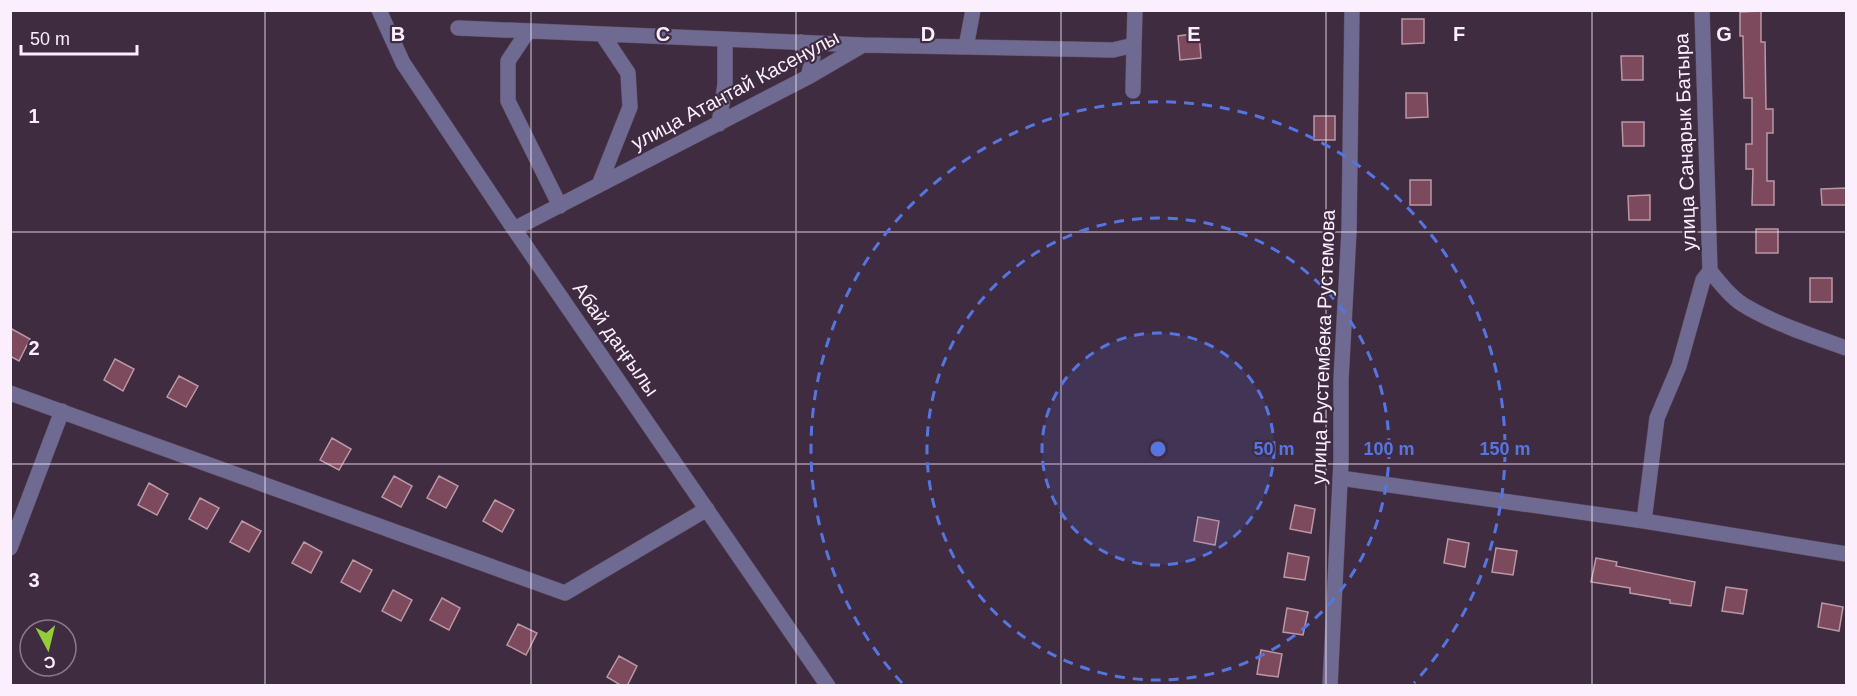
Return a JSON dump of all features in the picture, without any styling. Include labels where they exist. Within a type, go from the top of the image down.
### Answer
[{"type":"street","name":"Абай даңғылы","points":[[379,10],[403,63],[514,229],[828,686]]},
{"type":"street","points":[[966,47],[973,10]]},
{"type":"street","points":[[1133,91],[1135,10]]},
{"type":"street","name":"улица Рустембека Рустемова","points":[[1330,686],[1340,478],[1341,380],[1350,231],[1352,10]]},
{"type":"street","name":"улица Санарык Батыра","points":[[1702,10],[1710,271]]},
{"type":"street","points":[[458,28],[863,45]]},
{"type":"street","points":[[528,31],[508,61],[508,101],[560,206]]},
{"type":"street","points":[[599,185],[630,107],[628,73],[602,34]]},
{"type":"street","points":[[719,124],[725,84],[725,39]]},
{"type":"street","points":[[801,42],[813,57],[808,77]]},
{"type":"street","name":"улица Атантай Касенулы","points":[[514,229],[719,124],[863,45],[1113,50],[1134,45]]},
{"type":"street","points":[[1644,521],[1657,418],[1679,366],[1703,280],[1710,271],[1745,307],[1814,337],[1846,348]]},
{"type":"street","points":[[10,393],[566,593],[707,509]]},
{"type":"street","points":[[10,548],[62,411]]},
{"type":"street","points":[[1340,478],[1644,521],[1846,554]]},
{"type":"building","points":[[1761,11],[1761,42],[1765,42],[1766,109],[1773,109],[1773,133],[1767,133],[1767,181],[1774,181],[1774,205],[1752,205],[1753,169],[1746,169],[1746,144],[1752,144],[1752,98],[1744,98],[1743,36],[1740,36],[1740,12]]},
{"type":"building","points":[[1402,19],[1424,19],[1424,43],[1402,44]]},
{"type":"building","points":[[1199,33],[1201,58],[1180,60],[1178,36]]},
{"type":"building","points":[[1621,56],[1643,56],[1643,80],[1622,80]]},
{"type":"building","points":[[1406,93],[1427,93],[1428,117],[1406,118]]},
{"type":"building","points":[[1314,116],[1335,116],[1335,140],[1314,140]]},
{"type":"building","points":[[1622,122],[1644,122],[1644,146],[1623,146]]},
{"type":"building","points":[[1410,180],[1431,180],[1431,205],[1410,205]]},
{"type":"building","points":[[1846,188],[1846,205],[1822,205],[1821,189]]},
{"type":"building","points":[[1650,195],[1650,220],[1629,220],[1628,196]]},
{"type":"building","points":[[1756,229],[1778,229],[1778,253],[1756,253]]},
{"type":"building","points":[[1810,278],[1832,278],[1832,302],[1810,302]]},
{"type":"building","points":[[10,328],[30,339],[19,361],[10,356]]},
{"type":"building","points":[[115,359],[134,369],[123,391],[104,380]]},
{"type":"building","points":[[179,376],[198,386],[186,407],[167,397]]},
{"type":"building","points":[[332,438],[351,449],[339,470],[320,460]]},
{"type":"building","points":[[394,476],[412,486],[401,507],[382,497]]},
{"type":"building","points":[[439,476],[458,486],[446,508],[427,498]]},
{"type":"building","points":[[149,483],[168,494],[157,515],[138,505]]},
{"type":"building","points":[[200,498],[219,508],[207,529],[189,519]]},
{"type":"building","points":[[495,500],[514,510],[502,532],[483,521]]},
{"type":"building","points":[[1295,505],[1315,509],[1311,533],[1290,529]]},
{"type":"building","points":[[1198,517],[1219,521],[1215,545],[1194,541]]},
{"type":"building","points":[[242,521],[261,531],[249,552],[230,542]]},
{"type":"building","points":[[1448,539],[1469,543],[1465,567],[1444,563]]},
{"type":"building","points":[[304,542],[322,552],[311,573],[292,563]]},
{"type":"building","points":[[1496,548],[1517,551],[1513,575],[1492,572]]},
{"type":"building","points":[[1288,553],[1309,557],[1305,580],[1284,577]]},
{"type":"building","points":[[1596,558],[1617,562],[1616,566],[1695,582],[1691,606],[1630,593],[1630,588],[1591,582]]},
{"type":"building","points":[[353,560],[372,570],[360,592],[341,582]]},
{"type":"building","points":[[1726,587],[1747,590],[1743,614],[1722,611]]},
{"type":"building","points":[[393,590],[412,600],[401,621],[382,611]]},
{"type":"building","points":[[442,598],[460,608],[449,630],[430,620]]},
{"type":"building","points":[[1822,603],[1843,607],[1839,631],[1818,627]]},
{"type":"building","points":[[1287,608],[1308,612],[1303,635],[1283,632]]},
{"type":"building","points":[[518,624],[537,633],[526,655],[507,645]]},
{"type":"building","points":[[1261,650],[1282,654],[1278,677],[1257,674]]},
{"type":"building","points":[[619,656],[637,666],[627,686],[622,686],[607,677]]}]
